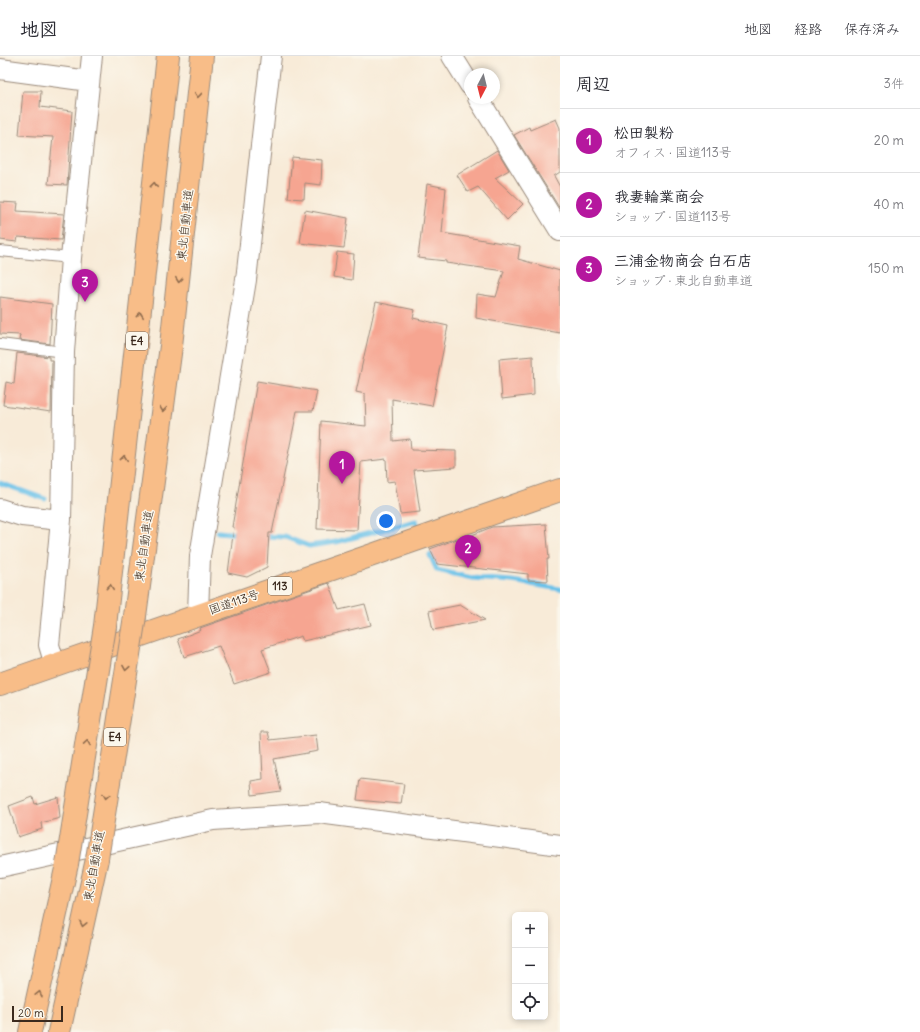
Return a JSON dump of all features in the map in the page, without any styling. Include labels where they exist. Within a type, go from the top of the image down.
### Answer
[{"type":"highway","name":"E4","points":[[30,1032],[67,864],[105,626],[168,56]]},
{"type":"highway","name":"東北自動車道","points":[[60,1032],[97,859],[135,616],[172,346],[202,56]]},
{"type":"highway","name":"国道113号","points":[[0,684],[198,614],[560,490]]},
{"type":"street","points":[[55,665],[49,645],[61,520],[64,352],[71,258],[92,56]]},
{"type":"street","points":[[198,614],[200,556],[246,280],[271,56]]},
{"type":"street","points":[[452,56],[464,75]]},
{"type":"street","points":[[0,68],[89,81]]},
{"type":"street","points":[[482,104],[560,231]]},
{"type":"street","points":[[0,509],[22,516],[61,520]]},
{"type":"street","points":[[0,867],[214,820],[319,813],[560,844]]},
{"type":"lane","points":[[0,251],[71,258]]},
{"type":"lane","points":[[0,344],[64,352]]},
{"type":"building","points":[[23,91],[41,91],[40,107],[72,111],[67,185],[48,184],[53,137],[19,135]]},
{"type":"building","points":[[556,119],[560,128],[560,172],[554,176],[560,187],[560,209],[514,135],[529,127],[530,130]]},
{"type":"building","points":[[497,150],[509,170],[495,178],[523,204],[507,220],[478,187],[468,192],[457,175]]},
{"type":"building","points":[[292,157],[322,160],[321,185],[305,183],[304,199],[288,198]]},
{"type":"building","points":[[427,184],[446,188],[442,233],[520,246],[518,259],[560,271],[560,333],[476,318],[477,294],[496,297],[504,271],[446,263],[446,261],[418,258]]},
{"type":"building","points":[[0,202],[18,203],[17,211],[64,214],[61,240],[18,237],[17,242],[0,240]]},
{"type":"building","points":[[305,210],[348,218],[344,248],[300,243]]},
{"type":"building","points":[[337,252],[354,254],[352,280],[334,277]]},
{"type":"building","points":[[0,297],[52,304],[50,344],[19,340],[20,335],[0,334]]},
{"type":"building","points":[[376,302],[415,310],[413,318],[448,326],[432,406],[392,399],[393,441],[410,439],[411,450],[456,451],[456,467],[414,470],[420,512],[400,514],[395,481],[387,482],[386,459],[361,462],[357,530],[317,529],[321,421],[366,426],[365,394],[356,392]]},
{"type":"building","points":[[17,353],[49,357],[49,360],[52,360],[51,412],[3,405],[6,382],[14,384]]},
{"type":"building","points":[[533,356],[534,395],[502,399],[499,359]]},
{"type":"building","points":[[257,381],[317,391],[313,411],[297,411],[272,533],[269,533],[267,567],[247,577],[228,573],[234,527],[232,527]]},
{"type":"building","points":[[546,524],[549,559],[547,559],[548,581],[528,580],[528,574],[437,564],[430,549],[457,539],[457,541],[492,527]]},
{"type":"building","points":[[329,583],[339,610],[365,604],[371,625],[303,641],[301,636],[262,649],[271,672],[234,684],[219,646],[184,657],[178,639],[201,630],[200,628]]},
{"type":"building","points":[[460,605],[485,620],[433,630],[429,611]]},
{"type":"building","points":[[261,732],[268,732],[270,740],[316,735],[318,751],[274,759],[281,791],[252,795],[251,781],[263,779]]},
{"type":"building","points":[[360,779],[404,784],[401,804],[357,800]]},
{"type":"building","points":[[33,797],[35,804],[58,797],[60,818],[41,823],[42,829],[18,837],[9,806]]},
{"type":"waterway","points":[[0,483],[45,499]]},
{"type":"waterway","points":[[263,536],[285,537],[309,546],[336,542],[416,521],[417,524]]},
{"type":"waterway","points":[[218,532],[239,534]]},
{"type":"waterway","points":[[430,555],[437,570],[472,578],[512,581],[560,589]]},
{"type":"place","name":"三浦金物商会 白石店","points":[[85,302]]},
{"type":"place","name":"松田製粉","points":[[342,484]]},
{"type":"place","name":"我妻輪業商会","points":[[468,568]]}]
